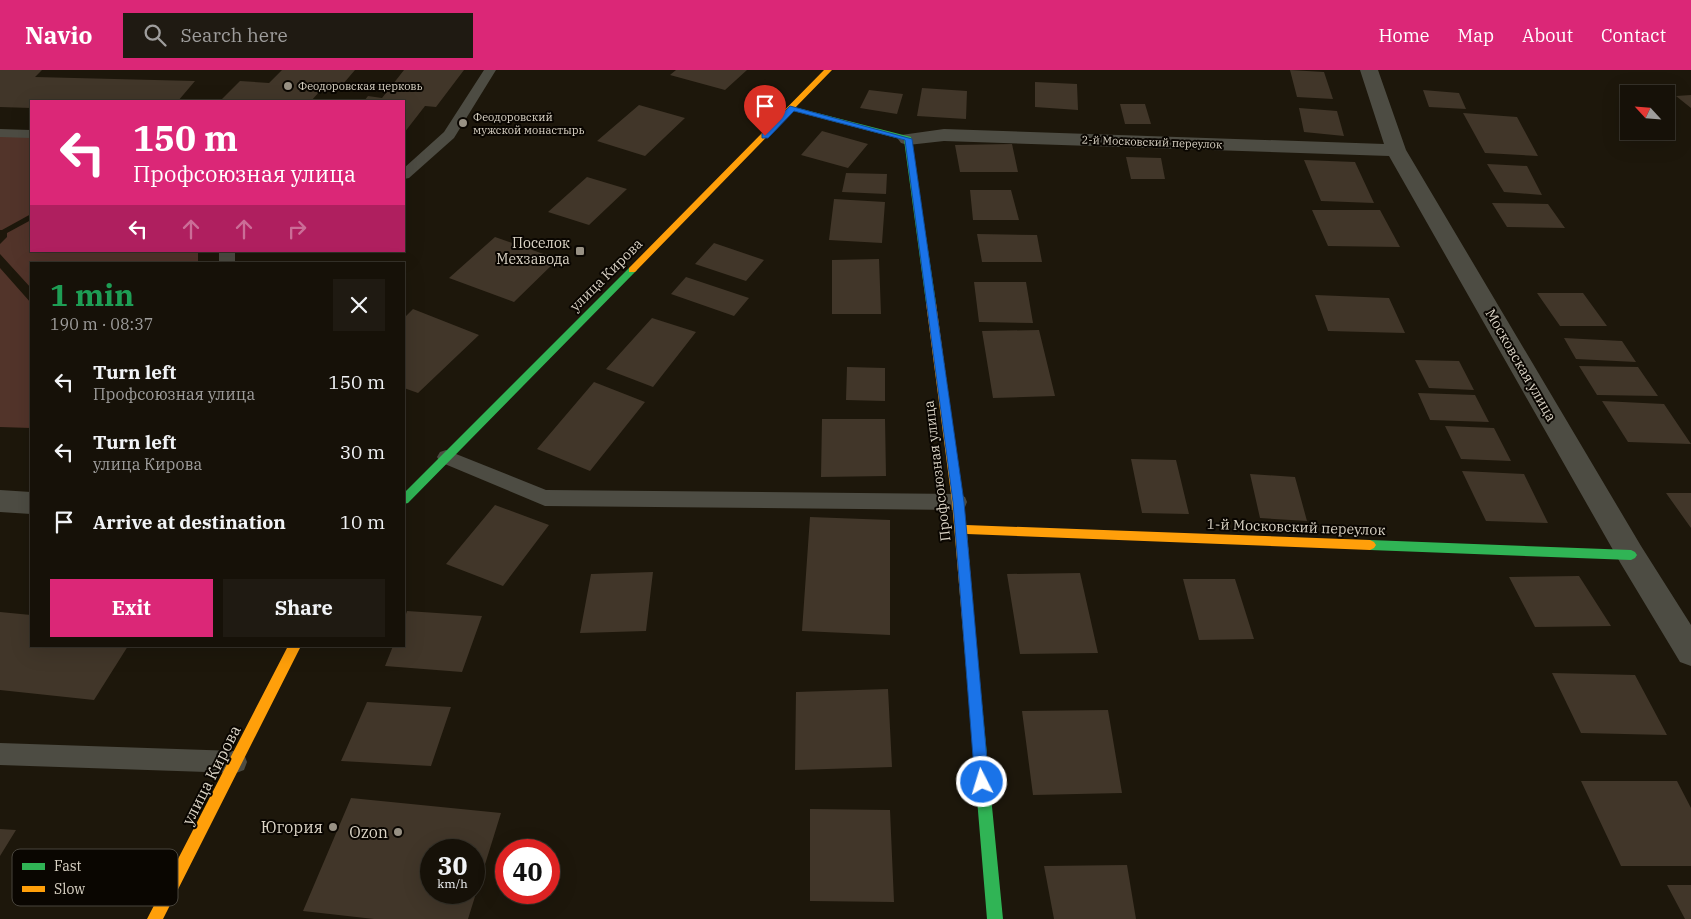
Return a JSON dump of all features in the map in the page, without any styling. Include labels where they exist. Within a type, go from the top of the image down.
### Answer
[{"type":"street","name":"улица Кирова","points":[[405,499],[793,108],[828,70]]},
{"type":"street","name":"Московская улица","points":[[1369,70],[1396,150],[1631,555],[1691,652]]},
{"type":"street","points":[[793,108],[908,139]]},
{"type":"street","name":"2-й Московский переулок","points":[[908,139],[944,135],[1396,150]]},
{"type":"street","name":"Профсоюзная улица","points":[[908,139],[958,502],[995,919]]},
{"type":"street","points":[[0,501],[30,503]]},
{"type":"street","name":"1-й Московский переулок","points":[[959,529],[1631,555]]},
{"type":"street","name":"улица Кирова","points":[[178,874],[294,647]]},
{"type":"street","name":"улица Кирова","points":[[155,919],[162,906]]},
{"type":"lane","points":[[405,174],[448,135],[490,70]]},
{"type":"lane","points":[[0,133],[30,134]]},
{"type":"lane","points":[[446,457],[545,498],[958,502]]},
{"type":"lane","points":[[0,754],[236,762]]},
{"type":"shaded area","points":[[0,136],[30,137],[30,215],[0,230]]},
{"type":"shaded area","points":[[30,221],[30,252],[198,252],[198,262],[30,262],[30,287],[0,254],[0,244],[7,237],[7,233]]},
{"type":"shaded area","points":[[0,268],[30,302],[30,428],[0,427]]},
{"type":"building","points":[[0,70],[42,70],[35,77],[195,81],[179,100],[30,100],[30,108],[0,107]]},
{"type":"building","name":"Феодоровская церковь","points":[[282,70],[355,70],[337,91],[321,90],[312,100],[222,99],[240,81],[269,83]]},
{"type":"building","points":[[404,70],[464,70],[436,107],[425,106],[405,132],[405,100],[365,100],[368,96],[382,98]]},
{"type":"building","points":[[676,70],[747,70],[725,90],[670,75]]},
{"type":"building","points":[[1290,70],[1324,72],[1333,99],[1297,97]]},
{"type":"building","points":[[1035,82],[1077,84],[1078,110],[1035,107]]},
{"type":"building","points":[[922,88],[967,91],[966,119],[917,116]]},
{"type":"building","points":[[869,90],[903,94],[897,114],[860,108]]},
{"type":"building","points":[[1423,90],[1459,93],[1466,109],[1429,107]]},
{"type":"building","points":[[1691,95],[1691,108],[1676,96]]},
{"type":"building","points":[[1120,104],[1145,104],[1151,124],[1125,124]]},
{"type":"building","points":[[639,105],[685,118],[645,156],[597,141]]},
{"type":"building","points":[[1299,108],[1337,111],[1344,136],[1304,132]]},
{"type":"building","points":[[1463,113],[1517,117],[1538,156],[1485,153]]},
{"type":"building","points":[[822,131],[868,144],[848,168],[801,155]]},
{"type":"building","points":[[1012,144],[1018,172],[960,172],[955,145]]},
{"type":"building","points":[[1126,157],[1161,158],[1165,179],[1131,179]]},
{"type":"building","points":[[1304,160],[1355,162],[1374,203],[1321,201]]},
{"type":"building","points":[[1487,164],[1527,166],[1542,195],[1504,192]]},
{"type":"building","points":[[846,173],[887,174],[886,194],[842,192]]},
{"type":"building","points":[[587,177],[627,189],[589,225],[548,212]]},
{"type":"building","points":[[970,190],[1011,190],[1019,220],[973,220]]},
{"type":"building","points":[[834,199],[885,202],[882,243],[829,240]]},
{"type":"building","points":[[1492,203],[1548,204],[1565,228],[1507,227]]},
{"type":"building","points":[[1312,210],[1380,210],[1400,247],[1328,246]]},
{"type":"building","points":[[977,234],[1037,235],[1042,262],[982,262]]},
{"type":"building","points":[[495,237],[558,259],[514,302],[449,278]]},
{"type":"building","points":[[714,243],[764,260],[746,281],[695,264]]},
{"type":"building","points":[[879,259],[881,314],[832,314],[832,260]]},
{"type":"building","points":[[686,277],[749,298],[734,316],[671,294]]},
{"type":"building","points":[[974,282],[1026,282],[1033,323],[979,322]]},
{"type":"building","points":[[1537,293],[1583,293],[1607,326],[1560,326]]},
{"type":"building","points":[[1315,295],[1389,298],[1405,333],[1328,331]]},
{"type":"building","points":[[413,309],[479,335],[418,393],[405,388],[405,317]]},
{"type":"building","points":[[652,318],[696,332],[653,387],[606,369]]},
{"type":"building","points":[[1039,330],[1055,396],[993,398],[982,331]]},
{"type":"building","points":[[1564,338],[1622,341],[1636,362],[1576,359]]},
{"type":"building","points":[[1415,360],[1459,361],[1474,390],[1429,388]]},
{"type":"building","points":[[1579,366],[1638,367],[1658,396],[1597,395]]},
{"type":"building","points":[[847,367],[885,368],[885,401],[846,400]]},
{"type":"building","points":[[594,382],[645,402],[590,471],[537,449]]},
{"type":"building","points":[[1418,393],[1475,395],[1489,422],[1430,420]]},
{"type":"building","points":[[1602,401],[1664,404],[1691,444],[1628,442]]},
{"type":"building","points":[[822,419],[885,419],[886,476],[821,477]]},
{"type":"building","points":[[1445,426],[1494,428],[1511,461],[1461,459]]},
{"type":"building","points":[[1131,459],[1176,460],[1189,514],[1142,513]]},
{"type":"building","points":[[1462,471],[1524,474],[1548,523],[1486,521]]},
{"type":"building","points":[[1250,474],[1295,477],[1307,521],[1260,518]]},
{"type":"building","points":[[1666,493],[1691,493],[1691,528]]},
{"type":"building","points":[[495,505],[549,525],[503,586],[446,564]]},
{"type":"building","points":[[810,517],[890,520],[890,635],[802,631]]},
{"type":"building","points":[[653,572],[646,631],[580,633],[591,574]]},
{"type":"building","points":[[1080,573],[1098,653],[1020,654],[1007,574]]},
{"type":"building","points":[[1579,576],[1611,626],[1535,627],[1509,577]]},
{"type":"building","points":[[1183,579],[1235,579],[1254,639],[1199,640]]},
{"type":"building","points":[[407,611],[482,616],[462,672],[385,666],[393,647],[405,647],[405,617]]},
{"type":"building","points":[[0,612],[30,615],[30,647],[127,647],[94,700],[0,690]]},
{"type":"building","points":[[1552,673],[1635,675],[1667,735],[1581,733]]},
{"type":"building","points":[[888,689],[892,767],[795,770],[796,692]]},
{"type":"building","points":[[367,702],[451,707],[431,766],[341,761]]},
{"type":"building","points":[[1108,710],[1122,793],[1033,795],[1022,711]]},
{"type":"building","points":[[1581,781],[1677,781],[1691,808],[1691,866],[1621,866]]},
{"type":"building","points":[[351,798],[501,813],[485,864],[485,839],[420,839],[420,904],[473,904],[468,919],[374,919],[303,911]]},
{"type":"building","points":[[810,809],[890,810],[894,902],[810,901]]},
{"type":"building","points":[[0,829],[16,830],[0,856]]},
{"type":"building","points":[[1127,865],[1136,919],[1054,919],[1044,866]]},
{"type":"building","points":[[1667,885],[1691,885],[1691,919],[1685,919]]},
{"type":"traffic: fast","points":[[793,108],[908,139],[931,303]]},
{"type":"traffic: fast","points":[[405,499],[632,270]]},
{"type":"traffic: fast","points":[[1370,545],[1631,555]]},
{"type":"traffic: fast","points":[[970,643],[995,919]]},
{"type":"traffic: slow","points":[[632,270],[828,70]]},
{"type":"traffic: slow","points":[[931,303],[958,502],[970,643]]},
{"type":"traffic: slow","points":[[959,529],[1370,545]]},
{"type":"traffic: slow","points":[[178,874],[294,647]]},
{"type":"traffic: slow","points":[[155,919],[162,906]]},
{"type":"place","name":"Феодоровская церковь","points":[[288,86]]},
{"type":"place","name":"Феодоровский мужской монастырь","points":[[463,123]]},
{"type":"place","name":"Поселок Мехзавода","points":[[580,251]]},
{"type":"place","name":"Югория","points":[[333,827]]},
{"type":"place","name":"Ozon","points":[[398,832]]},
{"type":"route","points":[[765,136],[793,108],[908,139],[958,502],[982,782]]}]
